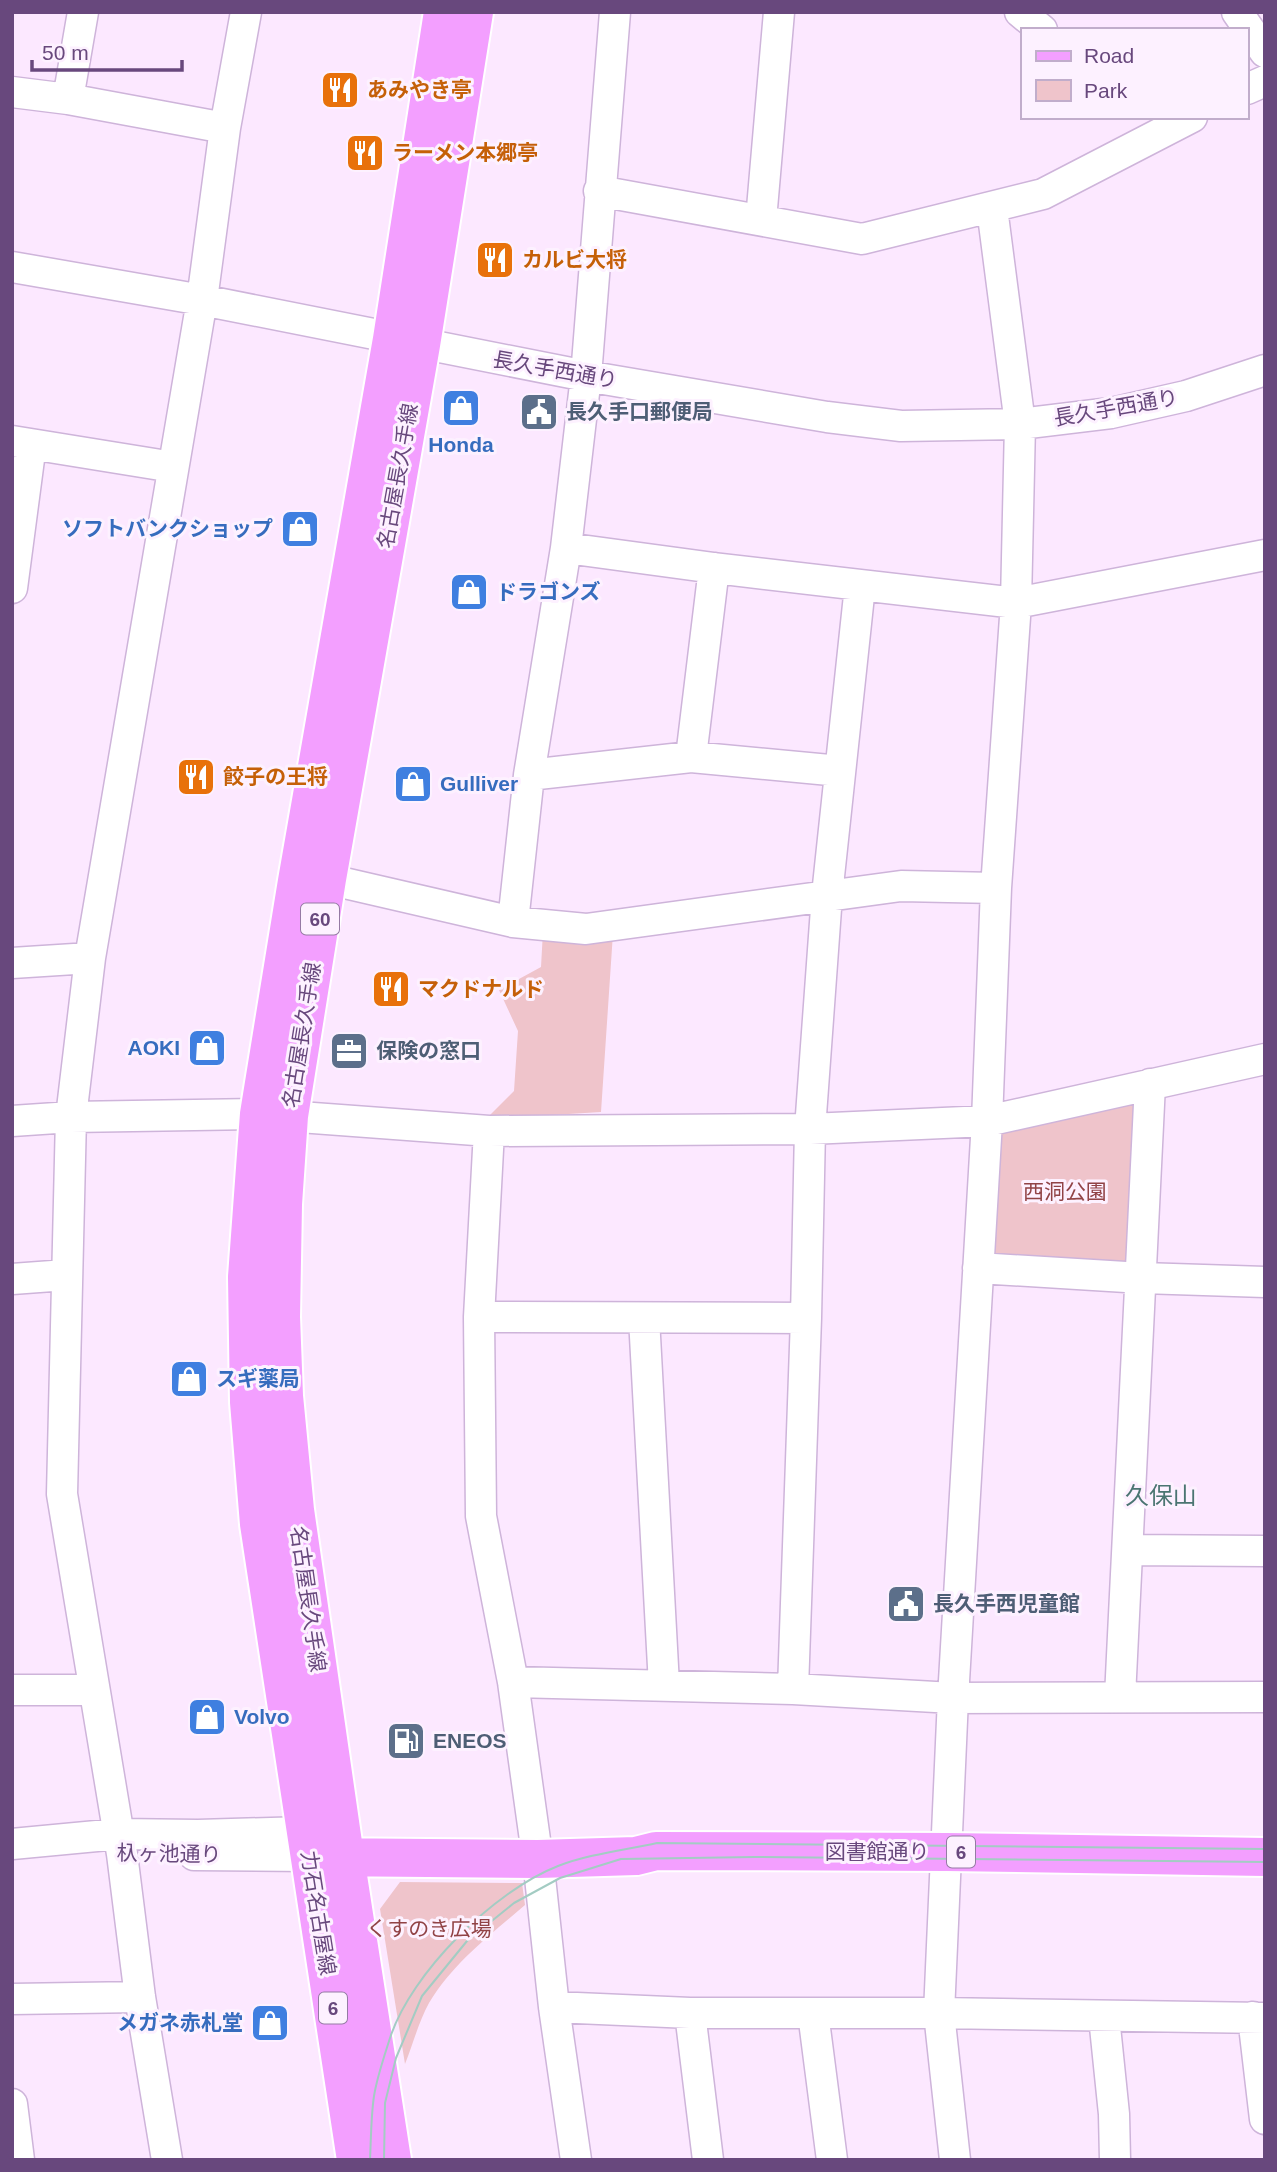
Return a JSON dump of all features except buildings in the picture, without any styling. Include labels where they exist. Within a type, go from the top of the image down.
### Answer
[{"type":"main road","name":"名古屋長久手線","points":[[326,1845],[259,1524],[249,1402],[247,1277],[274,1115],[327,879],[406,342],[443,12]]},
{"type":"main road","name":"名古屋長久手線","points":[[274,1115],[299,868],[474,12]]},
{"type":"main road","name":"図書館通り","points":[[326,1845],[537,1849],[636,1856],[656,1851],[1265,1857]]},
{"type":"main road","name":"力石名古屋線","points":[[326,1845],[356,2160]]},
{"type":"main road","name":"力石名古屋線","points":[[326,1845],[392,2160]]},
{"type":"street","points":[[68,99],[83,12]]},
{"type":"street","points":[[167,2160],[140,1997],[120,1844],[62,1494],[71,1117],[90,958],[202,299],[225,128],[246,12]]},
{"type":"street","points":[[513,922],[529,775],[566,548],[586,376],[615,12]]},
{"type":"street","points":[[761,220],[779,12]]},
{"type":"street","points":[[1020,12],[1040,28]]},
{"type":"street","points":[[1237,12],[1248,28]]},
{"type":"street","points":[[1249,29],[1265,52]]},
{"type":"street","points":[[1249,88],[1265,80]]},
{"type":"street","points":[[12,92],[68,99],[225,128]]},
{"type":"street","points":[[599,191],[862,239],[1043,194],[1146,127],[1183,119]]},
{"type":"street","points":[[955,2160],[939,2013],[953,1698],[987,1121],[996,888],[1016,603],[1020,424],[992,208]]},
{"type":"street","name":"長久手西通り","points":[[12,267],[202,299],[586,376],[827,417],[901,426],[1020,424],[1124,410],[1186,396],[1265,370]]},
{"type":"street","points":[[12,588],[21,442],[173,467]]},
{"type":"street","points":[[566,548],[1016,603],[1265,555]]},
{"type":"street","points":[[691,757],[714,568]]},
{"type":"street","points":[[793,1689],[810,1129],[827,895],[860,586]]},
{"type":"street","points":[[529,775],[691,757],[840,772]]},
{"type":"street","points":[[327,879],[513,922],[586,929],[901,886],[996,888]]},
{"type":"street","points":[[12,962],[90,958]]},
{"type":"street","points":[[12,1121],[71,1117],[274,1115],[489,1131],[810,1129],[987,1121],[1265,1059]]},
{"type":"street","points":[[1120,1698],[1150,1084]]},
{"type":"street","points":[[489,1131],[479,1317],[481,1516],[513,1682],[576,2160]]},
{"type":"street","points":[[978,1268],[1265,1282]]},
{"type":"street","points":[[12,1279],[66,1275]]},
{"type":"street","points":[[479,1317],[806,1318]]},
{"type":"street","points":[[644,1318],[664,1685]]},
{"type":"street","points":[[1128,1550],[1265,1551]]},
{"type":"street","points":[[513,1682],[793,1689],[953,1698],[1265,1697]]},
{"type":"street","points":[[12,1689],[94,1690]]},
{"type":"street","name":"杁ヶ池通り","points":[[21,1844],[326,1845]]},
{"type":"street","points":[[12,1999],[140,1997]]},
{"type":"street","points":[[554,2007],[690,2013],[1259,2017],[1265,2119]]},
{"type":"street","points":[[690,2013],[708,2160]]},
{"type":"street","points":[[813,2013],[832,2160]]},
{"type":"street","points":[[1104,2017],[1114,2114],[1115,2160]]},
{"type":"street","points":[[12,2104],[19,2160]]},
{"type":"green space","points":[[543,931],[613,933],[601,1112],[486,1119],[514,1091],[518,1031],[499,990],[541,967]]},
{"type":"green space","name":"西洞公園","points":[[1142,1094],[1137,1269],[986,1265],[995,1129]]},
{"type":"green space","name":"くすのき広場","points":[[400,1882],[522,1883],[525,1905],[473,1950],[449,1975],[422,2017],[405,2064],[380,1909]]},
{"type":"tram line","points":[[370,2160],[375,2089],[390,2038],[416,1987],[458,1937],[482,1914],[533,1878],[558,1866],[595,1855],[657,1843],[1265,1849]]},
{"type":"tram line","points":[[384,2160],[385,2103],[396,2058],[422,1996],[467,1941],[514,1903],[560,1878],[621,1859],[755,1857],[1265,1862]]},
{"type":"place","name":"あみやき亭","points":[[340,90]]},
{"type":"place","name":"ラーメン本郷亭","points":[[365,153]]},
{"type":"place","name":"カルビ大将","points":[[495,260]]},
{"type":"place","name":"Honda","points":[[461,408]]},
{"type":"place","name":"長久手口郵便局","points":[[539,412]]},
{"type":"place","name":"ソフトバンクショップ","points":[[300,529]]},
{"type":"place","name":"ドラゴンズ","points":[[469,592]]},
{"type":"place","name":"餃子の王将","points":[[196,777]]},
{"type":"place","name":"Gulliver","points":[[413,784]]},
{"type":"place","name":"マクドナルド","points":[[391,989]]},
{"type":"place","name":"AOKI","points":[[207,1048]]},
{"type":"place","name":"保険の窓口","points":[[349,1051]]},
{"type":"place","name":"スギ薬局","points":[[189,1379]]},
{"type":"place","name":"長久手西児童館","points":[[906,1604]]},
{"type":"place","name":"Volvo","points":[[207,1717]]},
{"type":"place","name":"ENEOS","points":[[406,1741]]},
{"type":"place","name":"メガネ赤札堂","points":[[270,2023]]},
{"type":"district","name":"久保山","points":[[1161,1496]]}]
